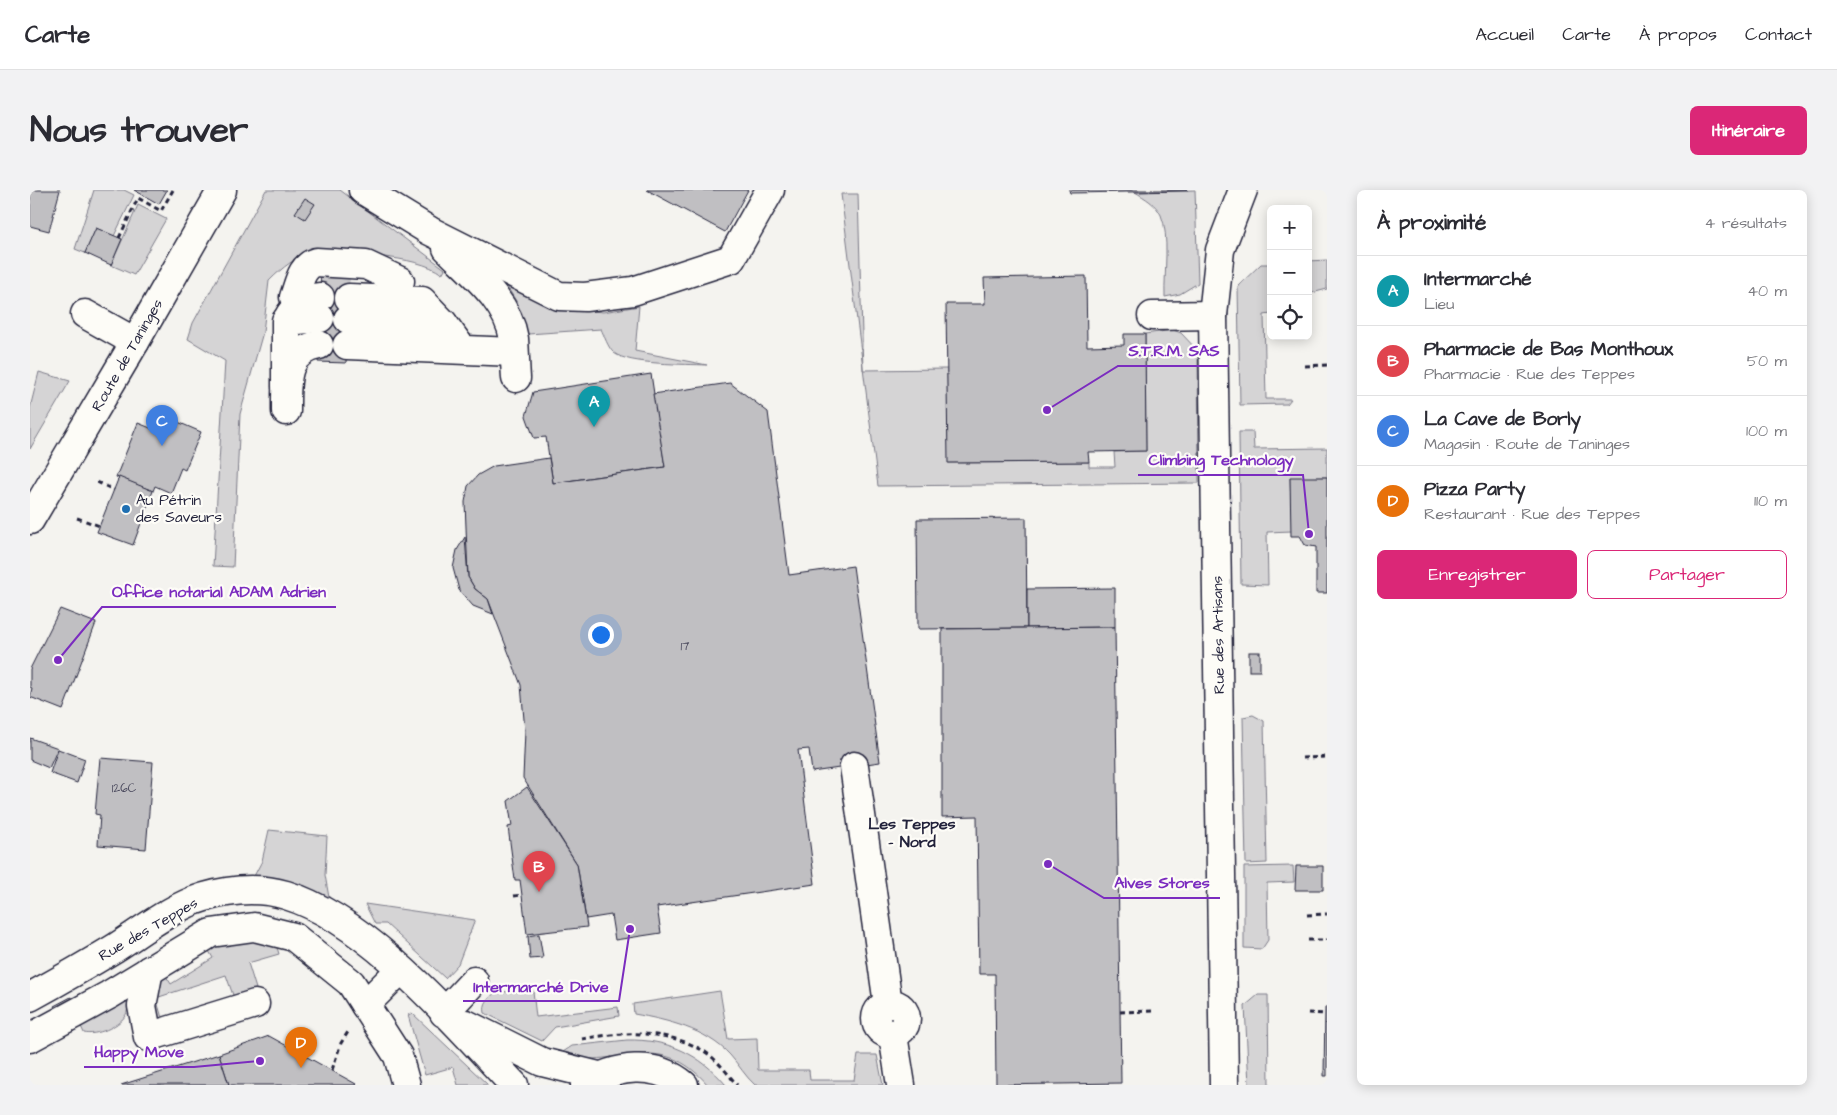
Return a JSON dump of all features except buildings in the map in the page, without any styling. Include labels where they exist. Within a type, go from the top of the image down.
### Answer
[{"type":"street","name":"Route de Taninges","points":[[30,520],[222,190]]},
{"type":"street","points":[[362,190],[430,231],[559,296],[585,297],[633,292],[731,259],[770,190]]},
{"type":"street","name":"Rue des Artisans","points":[[1224,1085],[1213,315],[1220,250],[1243,190]]},
{"type":"street","points":[[348,310],[515,365],[514,338],[505,313],[494,295],[430,231]]},
{"type":"street","points":[[286,399],[286,377],[298,354],[306,347],[310,309],[304,269],[309,264],[316,262],[366,265],[400,281],[443,323],[462,349]]},
{"type":"street","points":[[348,310],[400,281]]},
{"type":"street","points":[[348,310],[422,301]]},
{"type":"street","points":[[348,310],[443,323]]},
{"type":"street","points":[[85,314],[135,342]]},
{"type":"street","points":[[1152,316],[1213,315]]},
{"type":"street","points":[[854,766],[888,1004],[902,1008],[906,1017],[901,1031],[893,1035],[901,1085]]},
{"type":"street","name":"Rue des Teppes","points":[[30,997],[191,902],[211,895],[240,890],[278,893],[311,905],[376,946],[514,1085]]},
{"type":"street","points":[[30,1038],[211,933],[254,927],[294,936],[351,983],[398,1056],[406,1085]]},
{"type":"street","points":[[149,970],[142,1006],[148,1037],[255,1004]]},
{"type":"street","points":[[365,1005],[400,970]]},
{"type":"street","points":[[444,1013],[474,981]]},
{"type":"street","name":"Rue des Teppes","points":[[444,1013],[542,1062],[592,1081]]},
{"type":"street","points":[[592,1081],[619,1069],[640,1068],[661,1072],[684,1085]]},
{"type":"path","points":[[119,238],[138,198],[161,211],[172,190]]},
{"type":"path","points":[[1305,366],[1327,365]]},
{"type":"path","points":[[97,482],[114,490]]},
{"type":"path","points":[[77,518],[100,526]]},
{"type":"path","points":[[1302,758],[1327,757]]},
{"type":"path","points":[[514,896],[522,895]]},
{"type":"path","points":[[1307,914],[1327,914]]},
{"type":"path","points":[[1308,940],[1327,940]]},
{"type":"path","points":[[1120,1012],[1155,1011]]},
{"type":"path","points":[[1308,1012],[1325,1014]]},
{"type":"shaded area","points":[[94,190],[124,190],[134,195],[114,236],[96,228],[85,253],[75,249]]},
{"type":"shaded area","points":[[266,190],[340,190],[445,269],[442,274],[430,267],[399,259],[314,252],[290,263],[269,281],[263,332],[240,414],[233,567],[213,566],[225,361],[188,339],[193,323]]},
{"type":"shaded area","points":[[1195,190],[1198,283],[1180,294],[1165,297],[1166,244],[1164,224],[1156,208],[1135,192]]},
{"type":"shaded area","points":[[841,194],[858,194],[863,367]]},
{"type":"shaded area","points":[[138,205],[166,219],[134,275],[111,265]]},
{"type":"shaded area","points":[[1327,260],[1327,289],[1312,293],[1312,261]]},
{"type":"shaded area","points":[[1261,264],[1267,264],[1267,315],[1264,315],[1266,399],[1291,399],[1287,404],[1240,405],[1238,286]]},
{"type":"shaded area","points":[[501,277],[571,309],[603,312],[639,306],[635,351],[707,365],[644,362],[621,357],[612,351],[601,329],[528,334],[516,301]]},
{"type":"shaded area","points":[[1173,330],[1181,333],[1198,351],[1199,483],[878,486],[863,370],[947,369],[949,463],[1089,462],[1089,467],[1115,467],[1114,452],[1146,451],[1145,334]]},
{"type":"shaded area","points":[[39,372],[70,381],[30,449],[30,408]]},
{"type":"shaded area","points":[[1239,432],[1253,432],[1254,449],[1327,448],[1327,477],[1290,478],[1292,531],[1267,532],[1268,585],[1241,584]]},
{"type":"shaded area","points":[[1253,715],[1264,721],[1267,863],[1246,864],[1243,717]]},
{"type":"shaded area","points":[[269,830],[327,836],[325,875],[330,903],[253,878],[262,861]]},
{"type":"shaded area","points":[[1293,866],[1294,882],[1267,883],[1268,940],[1262,949],[1244,948],[1244,867]]},
{"type":"shaded area","points":[[365,904],[475,920],[458,964],[445,978],[386,924],[375,924]]},
{"type":"shaded area","points":[[246,939],[276,944],[279,954],[248,963],[257,992],[234,998],[226,975],[156,998],[163,1021],[156,1017],[151,986],[164,973],[171,984],[213,958],[206,946]]},
{"type":"shaded area","points":[[533,991],[536,1017],[618,1007],[619,1016],[555,1027],[542,1041],[485,1013],[487,1001],[496,992]]},
{"type":"shaded area","points":[[720,991],[728,1039],[757,1038],[758,1070],[809,1070],[810,1080],[854,1080],[858,1055],[877,1055],[883,1085],[755,1085],[730,1055],[710,1038],[673,1023],[634,1014],[633,1004]]},
{"type":"shaded area","points":[[1258,995],[1268,995],[1269,1085],[1249,1085],[1245,1006]]},
{"type":"shaded area","points":[[124,998],[128,1000],[128,1009],[122,1020],[100,1032],[84,1033],[79,1022]]},
{"type":"shaded area","points":[[412,1013],[488,1085],[458,1085],[453,1067],[425,1075],[408,1015]]},
{"type":"shaded area","points":[[627,1040],[656,1042],[682,1051],[705,1065],[726,1085],[708,1085],[690,1068],[673,1059],[656,1054],[584,1059],[564,1057],[563,1052],[572,1046]]},
{"type":"tunnel","points":[[321,279],[349,279]]},
{"type":"place","name":"S.T.R.M. SAS","points":[[1047,410]]},
{"type":"place","name":"Intermarché","points":[[594,427]]},
{"type":"place","name":"La Cave de Borly","points":[[162,446]]},
{"type":"place","name":"Au Pétrin des Saveurs","points":[[126,509]]},
{"type":"place","name":"Climbing Technology","points":[[1309,534]]},
{"type":"place","name":"Office notarial ADAM Adrien","points":[[58,660]]},
{"type":"place","name":"Alves Stores","points":[[1048,864]]},
{"type":"place","name":"Pharmacie de Bas Monthoux","points":[[539,892]]},
{"type":"place","name":"Intermarché Drive","points":[[630,929]]},
{"type":"place","name":"Happy Move","points":[[260,1061]]},
{"type":"place","name":"Pizza Party","points":[[301,1068]]},
{"type":"district","name":"Les Teppes - Nord","points":[[912,832]]}]
